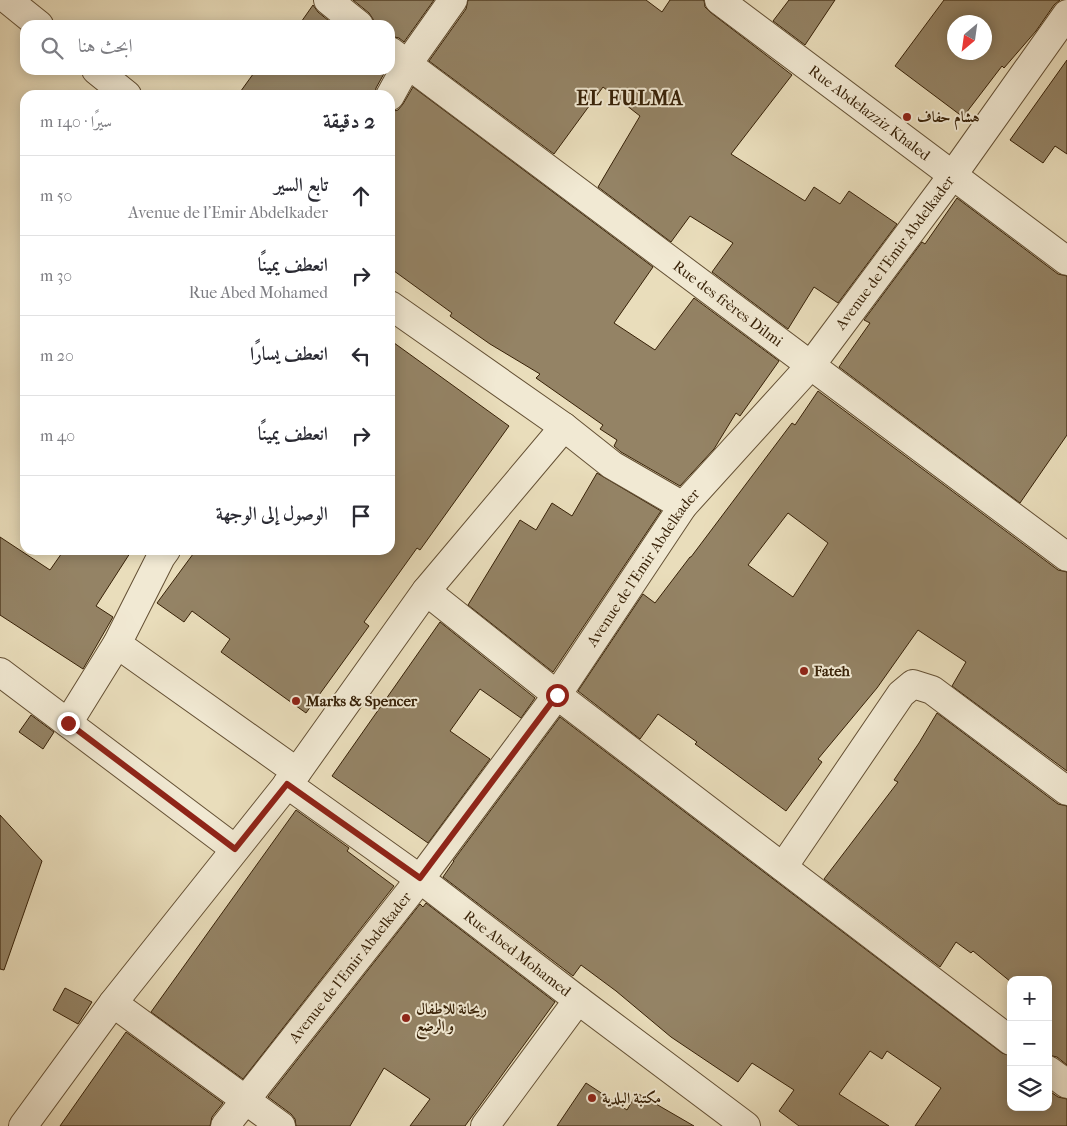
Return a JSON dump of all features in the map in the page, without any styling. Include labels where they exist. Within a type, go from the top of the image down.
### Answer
[{"type":"street","points":[[8,0],[33,20]]},
{"type":"street","points":[[328,0],[352,20]]},
{"type":"street","points":[[395,75],[399,58],[453,0]]},
{"type":"street","name":"Rue Abdelazziz Khaled","points":[[720,0],[1067,261]]},
{"type":"street","name":"Avenue de l'Emir Abdelkader","points":[[225,1126],[420,878],[557,695],[684,506],[811,364],[952,176],[1067,14]]},
{"type":"street","name":"Rue des frères Dilmi","points":[[399,58],[1067,557]]},
{"type":"street","points":[[102,75],[121,90]]},
{"type":"street","points":[[391,90],[395,75]]},
{"type":"street","points":[[395,309],[564,427],[612,465],[684,506]]},
{"type":"street","points":[[23,1126],[113,1003],[292,778],[426,591],[564,427]]},
{"type":"street","points":[[68,723],[117,644],[162,555]]},
{"type":"street","points":[[426,591],[557,695],[1007,1038]]},
{"type":"street","name":"Rue Abed Mohamed","points":[[117,644],[578,1000],[746,1126]]},
{"type":"street","points":[[0,672],[235,849]]},
{"type":"street","points":[[783,867],[901,694],[913,684],[932,690],[1067,791]]},
{"type":"street","points":[[485,1126],[578,1000]]},
{"type":"street","points":[[113,1003],[282,1126]]},
{"type":"street","points":[[1052,1073],[1067,1084]]},
{"type":"building","points":[[353,0],[434,0],[404,42],[395,37],[395,20],[373,20],[369,13]]},
{"type":"building","points":[[468,0],[646,0],[662,12],[670,0],[704,0],[705,7],[710,12],[792,75],[731,154],[805,201],[814,187],[840,204],[849,191],[897,224],[838,303],[814,287],[788,329],[712,272],[733,243],[690,216],[671,242],[598,187],[640,116],[603,87],[554,154],[429,61],[466,9]]},
{"type":"building","points":[[789,0],[835,0],[805,45],[773,21]]},
{"type":"building","points":[[944,0],[1060,0],[1004,68],[1002,66],[963,117],[895,66]]},
{"type":"building","points":[[313,5],[328,20],[302,20]]},
{"type":"building","points":[[1067,60],[1067,154],[1055,146],[1043,163],[1010,140]]},
{"type":"building","points":[[252,75],[383,75],[376,90],[242,90]]},
{"type":"building","points":[[413,87],[653,267],[614,323],[655,350],[694,298],[779,361],[740,416],[736,413],[714,449],[680,486],[621,452],[614,446],[617,440],[600,429],[603,425],[536,378],[540,374],[490,344],[450,316],[452,313],[395,272],[395,111],[403,104]]},
{"type":"building","points":[[957,198],[1058,274],[1067,276],[1067,435],[1020,503],[839,367],[870,323],[864,320],[922,242],[925,244]]},
{"type":"building","points":[[395,344],[509,426],[420,550],[417,548],[364,622],[369,626],[306,713],[221,652],[230,639],[192,611],[184,622],[157,603],[192,555],[395,555]]},
{"type":"building","points":[[818,391],[1058,570],[1067,572],[1067,771],[952,686],[966,662],[918,630],[877,688],[818,759],[822,762],[786,811],[695,744],[697,742],[658,714],[640,739],[578,691],[643,594],[655,603],[792,423],[795,425]],"holes":[[[788,513],[828,543],[793,597],[748,565]]]},
{"type":"building","points":[[597,473],[661,511],[553,672],[468,605],[520,520],[536,530],[552,503],[572,516]]},
{"type":"building","points":[[0,537],[20,550],[20,555],[27,555],[50,570],[60,555],[129,555],[96,606],[113,617],[83,669],[0,615]]},
{"type":"building","points":[[440,622],[535,698],[521,718],[480,689],[450,731],[490,759],[428,843],[332,776]]},
{"type":"building","points":[[937,713],[1058,804],[1067,806],[1067,1065],[1057,1057],[1052,1056],[1052,976],[1007,976],[1007,979],[973,951],[971,953],[956,942],[940,967],[824,879],[898,782],[894,780]]},
{"type":"building","points":[[31,715],[54,732],[43,749],[19,732]]},
{"type":"building","points":[[560,717],[1002,1053],[1007,1055],[1007,1111],[1052,1111],[1052,1093],[1058,1097],[1067,1099],[1067,1126],[915,1126],[941,1088],[887,1051],[882,1059],[870,1051],[839,1094],[889,1126],[799,1126],[779,1111],[794,1090],[752,1063],[738,1082],[671,1037],[616,991],[581,965],[573,976],[443,877]]},
{"type":"building","points":[[296,810],[349,848],[347,851],[394,886],[243,1079],[151,1012]]},
{"type":"building","points":[[0,815],[42,861],[4,970],[0,969]]},
{"type":"building","points":[[426,903],[555,1002],[465,1126],[410,1126],[430,1099],[384,1068],[350,1126],[296,1126],[295,1119],[291,1114],[268,1097],[420,904],[423,907]]},
{"type":"building","points":[[65,988],[92,1002],[78,1024],[53,1010]]},
{"type":"building","points":[[126,1032],[223,1103],[212,1117],[210,1126],[60,1126]]},
{"type":"building","name":"مكتبة البلدية","points":[[586,1083],[627,1110],[637,1093],[694,1126],[557,1126]]},
{"type":"place","name":"هشام حفاف","points":[[907,117]]},
{"type":"place","name":"Fateh","points":[[804,671]]},
{"type":"place","name":"Marks & Spencer","points":[[296,701]]},
{"type":"place","name":"ريحانة للاطفال و الرضع","points":[[406,1018]]},
{"type":"place","name":"مكتبة البلدية","points":[[592,1098]]},
{"type":"district","name":"EL EULMA","points":[[630,98]]},
{"type":"route","points":[[68,723],[235,849],[287,784],[420,878],[557,695]]}]
